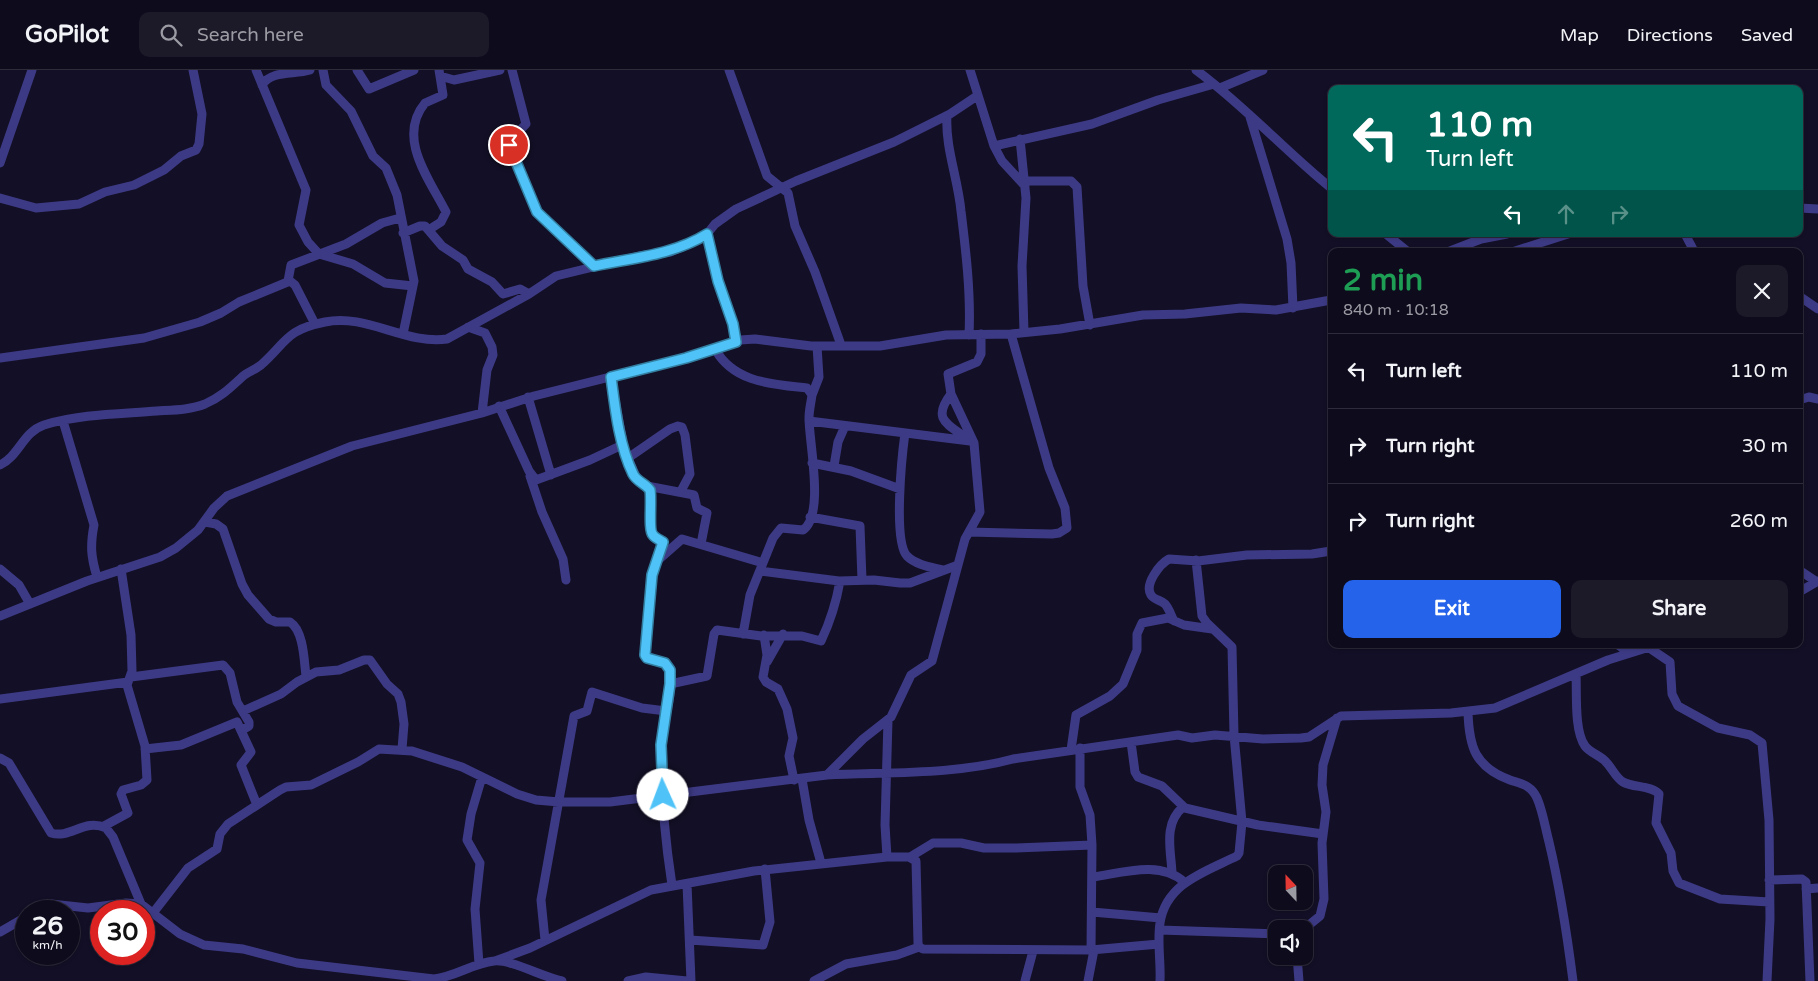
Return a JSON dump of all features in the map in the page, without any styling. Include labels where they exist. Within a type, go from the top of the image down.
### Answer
[{"type":"street","points":[[0,163],[32,70]]},
{"type":"street","points":[[0,198],[36,208],[79,204],[105,192],[134,185],[164,170],[181,156],[196,150],[200,144],[202,114],[193,70]]},
{"type":"street","points":[[256,70],[306,190],[299,225],[308,242],[319,254],[354,264],[385,283],[413,286]]},
{"type":"street","points":[[262,85],[270,77],[286,72],[310,70]]},
{"type":"street","points":[[323,70],[326,85],[350,111],[373,156],[386,168],[397,195],[403,233],[413,272],[413,286],[403,334]]},
{"type":"street","points":[[357,70],[369,89],[414,70]]},
{"type":"street","points":[[440,73],[454,80],[500,70]]},
{"type":"street","points":[[512,70],[526,124],[510,141],[510,150],[531,202],[537,212],[594,266]]},
{"type":"street","points":[[729,70],[767,176],[771,182],[788,193],[794,226],[815,272],[841,345]]},
{"type":"street","points":[[970,70],[994,146],[1002,161],[1025,183],[1071,181],[1076,187],[1083,286],[1090,324]]},
{"type":"street","points":[[1196,70],[1217,86],[1297,161],[1328,186]]},
{"type":"street","points":[[994,146],[1092,124],[1158,100],[1217,86],[1263,70]]},
{"type":"street","points":[[430,229],[442,222],[446,212],[432,191],[419,160],[412,130],[425,103],[443,95],[440,73]]},
{"type":"street","points":[[0,465],[10,459],[23,440],[40,427],[63,421],[186,409],[204,404],[225,393],[241,378],[262,364],[289,335],[315,324],[350,320],[403,334],[443,339],[530,294],[556,276],[639,256],[670,252],[707,234],[715,224],[736,209],[782,188],[888,145],[947,116],[977,96]]},
{"type":"street","points":[[947,116],[947,134],[962,211],[970,305],[970,335]]},
{"type":"street","points":[[1250,117],[1287,238],[1293,308]]},
{"type":"street","points":[[1020,139],[1025,183],[1022,266],[1024,332]]},
{"type":"street","points":[[1803,208],[1818,209]]},
{"type":"street","points":[[288,281],[291,265],[361,237],[382,223],[400,218]]},
{"type":"street","points":[[403,233],[420,226],[430,229],[437,242],[461,258],[468,269],[492,282],[502,294],[520,290],[530,294]]},
{"type":"street","points":[[707,234],[718,281],[733,324],[736,342]]},
{"type":"street","points":[[1390,237],[1403,248]]},
{"type":"street","points":[[1457,248],[1488,237]]},
{"type":"street","points":[[1524,248],[1559,237]]},
{"type":"street","points":[[288,281],[295,286],[315,324]]},
{"type":"street","points":[[0,358],[144,338],[221,314],[239,302],[288,281]]},
{"type":"street","points":[[1803,299],[1818,308]]},
{"type":"street","points":[[0,616],[97,577],[150,562],[168,553],[205,522],[214,508],[227,496],[290,469],[352,446],[482,413],[499,406],[736,342],[755,339],[799,346],[880,346],[925,338],[1011,334],[1143,315],[1185,314],[1241,308],[1293,308],[1328,301]]},
{"type":"street","points":[[468,327],[485,333],[492,347],[492,358],[486,370],[482,413]]},
{"type":"street","points":[[827,775],[863,739],[888,720],[912,675],[928,664],[934,656],[958,565],[969,532],[980,512],[972,442],[951,394],[948,374],[977,362],[981,354],[981,334]]},
{"type":"street","points":[[969,532],[1052,534],[1059,533],[1068,528],[1064,508],[1049,468],[1011,334]]},
{"type":"street","points":[[743,634],[750,594],[773,538],[780,529],[803,530],[807,526],[816,494],[809,421],[812,395],[819,377],[817,346]]},
{"type":"street","points":[[714,349],[722,361],[739,374],[754,379],[808,388],[812,395]]},
{"type":"street","points":[[611,377],[626,453],[638,480],[647,486],[694,495],[696,507],[708,513],[701,544]]},
{"type":"street","points":[[951,394],[941,408],[942,418],[972,442]]},
{"type":"street","points":[[1803,399],[1809,397],[1818,399]]},
{"type":"street","points":[[528,398],[551,475]]},
{"type":"street","points":[[499,406],[528,471],[542,512],[563,559],[566,580]]},
{"type":"street","points":[[63,421],[94,525],[90,539],[91,556],[97,577]]},
{"type":"street","points":[[809,421],[972,442]]},
{"type":"street","points":[[626,453],[670,429],[678,426],[682,427],[685,435],[690,474],[681,491]]},
{"type":"street","points":[[834,466],[838,442],[845,426]]},
{"type":"street","points":[[905,433],[899,512],[903,549],[912,560],[943,570]]},
{"type":"street","points":[[528,471],[538,480],[590,460],[616,446],[626,453]]},
{"type":"street","points":[[812,463],[834,466],[900,489]]},
{"type":"street","points":[[647,486],[651,495],[650,530],[654,536],[663,542],[653,569],[648,599],[648,633],[645,655],[647,658],[667,665],[670,684],[661,745],[663,795],[672,885]]},
{"type":"street","points":[[810,516],[860,526],[862,580]]},
{"type":"street","points":[[205,522],[216,524],[223,529],[242,584],[269,620],[290,622],[296,627],[302,646],[306,676]]},
{"type":"street","points":[[657,561],[680,539],[701,544],[761,567],[840,581],[910,582],[958,565]]},
{"type":"street","points":[[1174,621],[1165,604],[1150,594],[1151,581],[1163,563],[1169,559],[1196,560],[1247,554],[1312,554],[1328,551]]},
{"type":"street","points":[[1160,981],[1159,944],[1161,918],[1174,893],[1184,882],[1237,856],[1239,853],[1242,822],[1234,735],[1232,647],[1213,630],[1202,616],[1196,560]]},
{"type":"street","points":[[0,569],[19,585],[30,604]]},
{"type":"street","points":[[0,758],[8,762],[52,833],[63,834],[91,824],[104,826],[128,813],[122,790],[146,781],[145,749],[128,689],[130,679],[130,628],[121,569]]},
{"type":"street","points":[[1803,573],[1816,584],[1803,590]]},
{"type":"street","points":[[670,684],[702,679],[707,676],[716,631],[764,635],[783,634],[822,640],[827,623],[835,611],[840,581]]},
{"type":"street","points":[[1088,981],[1092,950],[1092,845],[1090,815],[1080,787],[1076,749],[1078,714],[1110,696],[1127,678],[1137,650],[1137,634],[1140,624],[1165,618],[1213,630]]},
{"type":"street","points":[[765,664],[783,634]]},
{"type":"street","points":[[764,635],[764,680],[778,689],[787,709],[793,738],[789,756],[798,780],[821,863]]},
{"type":"street","points":[[1622,648],[1628,652]]},
{"type":"street","points":[[155,909],[188,868],[217,849],[220,834],[228,824],[286,787],[311,786],[358,762],[373,750],[402,749],[451,762],[536,800],[610,802],[827,775],[888,774],[989,765],[1013,759],[1076,749],[1178,735],[1192,738],[1234,735],[1263,739],[1308,737],[1337,718],[1347,715],[1380,716],[1398,713],[1468,712],[1495,708],[1628,652],[1644,648]]},
{"type":"street","points":[[1649,648],[1670,662],[1672,694],[1678,706],[1718,728],[1750,735],[1762,743],[1769,820],[1767,981]]},
{"type":"street","points":[[243,711],[281,694],[306,676],[326,670],[339,670],[364,660],[372,661],[384,680],[398,694],[402,702],[404,724],[402,749]]},
{"type":"street","points":[[0,699],[223,666],[230,673],[238,702],[249,724],[242,730]]},
{"type":"street","points":[[1576,674],[1577,724],[1585,746],[1600,756],[1621,780],[1655,790],[1659,794],[1656,822],[1671,853],[1674,871],[1680,883],[1720,899],[1769,902]]},
{"type":"street","points":[[545,940],[541,900],[574,716],[587,711],[592,692],[642,708],[666,711]]},
{"type":"street","points":[[1468,712],[1471,741],[1476,756],[1493,773],[1528,786],[1536,797],[1544,819],[1558,881],[1567,931],[1572,981]]},
{"type":"street","points":[[1313,922],[1321,912],[1324,900],[1326,812],[1322,785],[1323,765],[1337,718]]},
{"type":"street","points":[[887,856],[885,825],[888,774],[888,720]]},
{"type":"street","points":[[145,749],[180,744],[234,722],[238,723],[251,752],[241,765],[257,805]]},
{"type":"street","points":[[1131,742],[1135,772],[1138,777],[1162,786],[1183,807],[1242,822],[1291,831],[1324,834]]},
{"type":"street","points":[[479,964],[474,909],[480,863],[467,840],[471,814],[482,777]]},
{"type":"street","points":[[1172,873],[1170,831],[1174,816],[1183,807]]},
{"type":"street","points":[[104,826],[113,837],[139,900]]},
{"type":"street","points":[[495,961],[545,940],[642,893],[672,885],[687,884],[765,869],[887,856],[910,857],[933,844],[961,843],[984,848],[1092,845]]},
{"type":"street","points":[[910,857],[917,865],[919,947]]},
{"type":"street","points":[[690,940],[762,945],[770,922],[765,869]]},
{"type":"street","points":[[1093,877],[1143,870],[1172,873],[1184,882]]},
{"type":"street","points":[[1769,880],[1802,879],[1806,882],[1810,981]]},
{"type":"street","points":[[687,884],[691,981]]},
{"type":"street","points":[[1806,889],[1818,888]]},
{"type":"street","points":[[1092,912],[1161,918]]},
{"type":"street","points":[[155,914],[180,934],[204,945],[244,948],[297,963],[437,980],[479,964],[502,961],[562,981]]},
{"type":"street","points":[[0,932],[15,923]]},
{"type":"street","points":[[1160,930],[1268,934]]},
{"type":"street","points":[[814,981],[846,964],[897,955],[919,947],[923,949],[1033,951],[1092,950],[1159,944]]},
{"type":"street","points":[[1024,981],[1033,951]]},
{"type":"street","points":[[1298,965],[1299,981]]},
{"type":"street","points":[[628,981],[646,977],[682,980]]},
{"type":"route","points":[[509,145],[531,202],[537,212],[594,266],[639,256],[670,252],[707,234],[718,281],[733,324],[736,342],[686,358],[611,377],[614,403],[624,449],[634,474],[650,490],[652,510],[650,530],[654,536],[663,542],[653,569],[648,599],[648,633],[645,655],[646,658],[665,663],[670,670],[670,684],[661,745],[663,795]]}]
